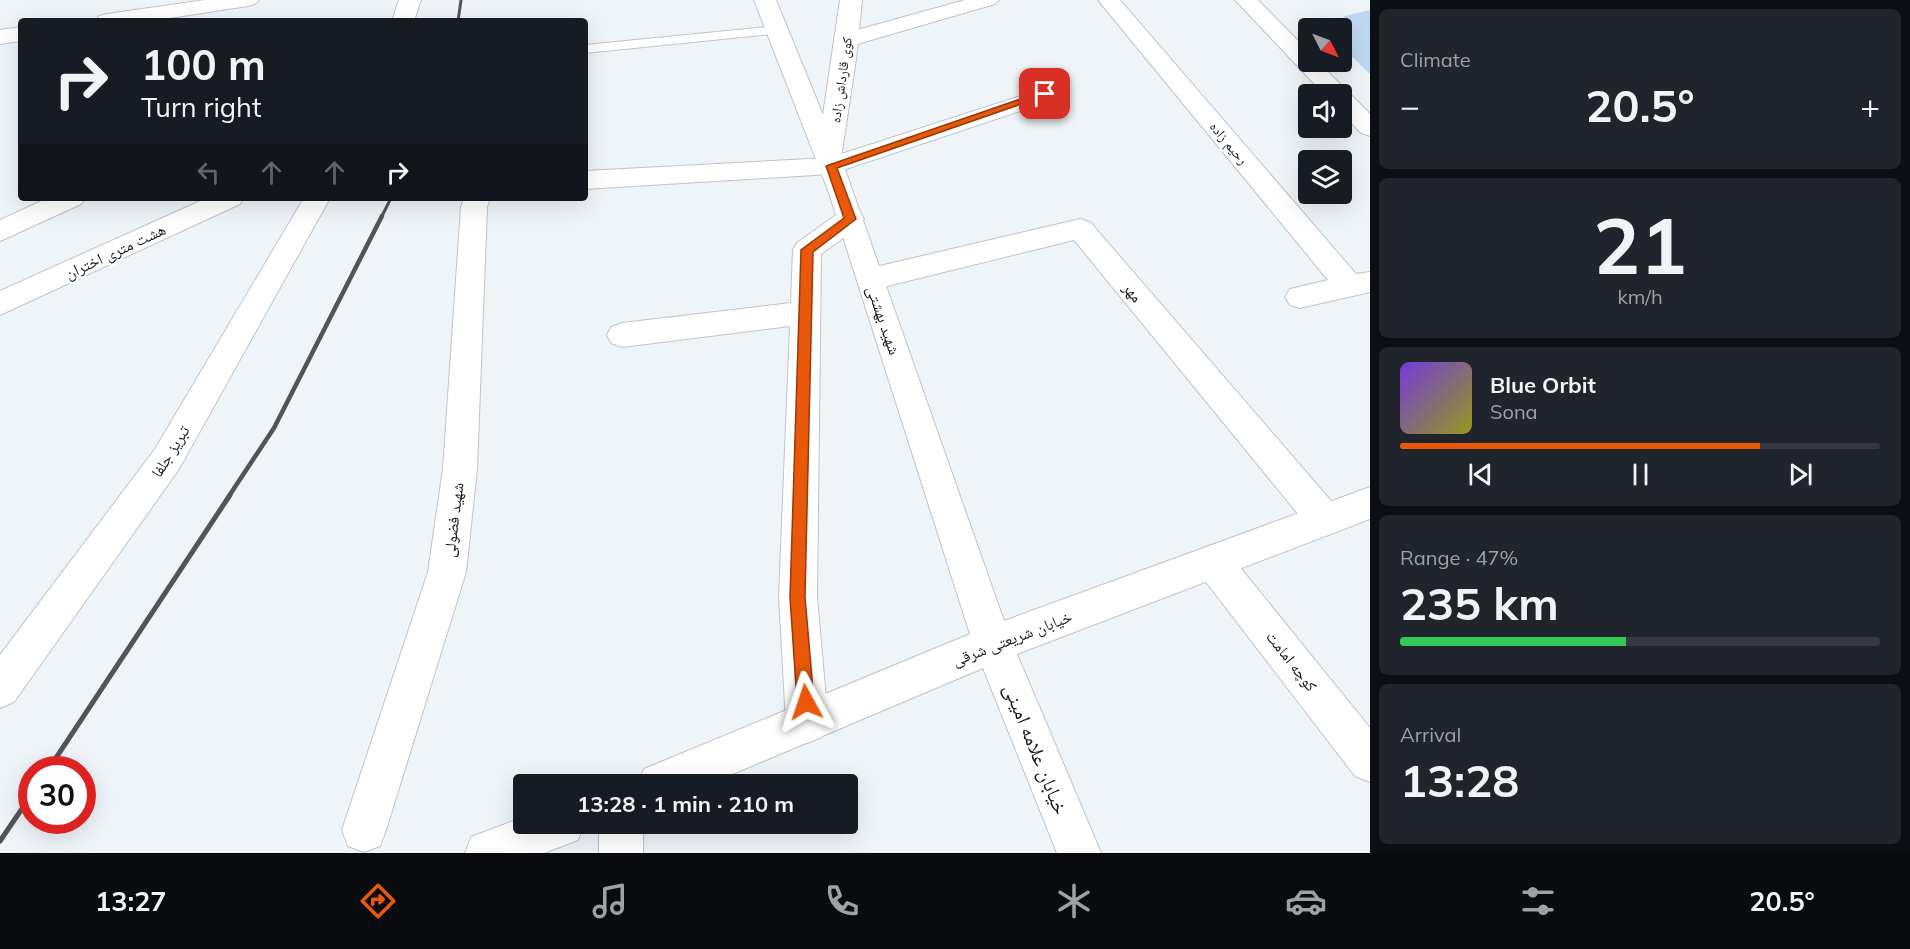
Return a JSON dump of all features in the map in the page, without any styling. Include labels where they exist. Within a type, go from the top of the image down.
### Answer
[{"type":"street","points":[[127,18],[248,0]]},
{"type":"street","points":[[404,18],[410,0]]},
{"type":"street","name":"شهید بهشتی","points":[[765,0],[850,219],[993,644]]},
{"type":"street","name":"کوی قارداش زاده","points":[[830,163],[851,0]]},
{"type":"street","points":[[847,40],[988,0]]},
{"type":"street","name":"رحیم زاده","points":[[1109,0],[1359,284],[1300,297]]},
{"type":"street","points":[[1246,0],[1327,84]]},
{"type":"street","points":[[0,37],[18,34]]},
{"type":"street","points":[[588,180],[830,163],[1045,94]]},
{"type":"street","points":[[1352,109],[1370,128]]},
{"type":"street","points":[[0,231],[65,201]]},
{"type":"street","name":"هشت متری اختران","points":[[0,304],[224,201]]},
{"type":"street","name":"تبریز جلفا","points":[[0,688],[167,459],[315,201]]},
{"type":"street","name":"شهید فضولی","points":[[364,830],[447,573],[460,469],[476,201]]},
{"type":"street","points":[[807,722],[798,597],[807,250],[850,219]]},
{"type":"street","name":"مهر","points":[[871,279],[1080,229],[1325,520]]},
{"type":"street","points":[[622,335],[806,313]]},
{"type":"street","name":"خیابان شریعتی شرقی","points":[[683,774],[993,644],[1370,502]]},
{"type":"street","name":"کوچه امامت","points":[[1213,562],[1370,761]]},
{"type":"street","name":"خیابان علامه امینی","points":[[993,644],[1079,853]]},
{"type":"street","points":[[487,853],[536,834]]},
{"type":"street","points":[[621,834],[621,853]]},
{"type":"lane","points":[[588,49],[777,30]]},
{"type":"shaded area","points":[[1370,10],[1370,74],[1352,57],[1352,18],[1343,18]]},
{"type":"railway","points":[[458,18],[461,0]]},
{"type":"railway","points":[[382,216],[390,201]]},
{"type":"railway","points":[[229,496],[274,428],[382,216]]},
{"type":"railway","points":[[57,756],[230,495]]},
{"type":"railway","points":[[0,841],[18,815]]},
{"type":"route","points":[[806,702],[798,597],[807,250],[850,219],[831,166],[1045,94]]}]
